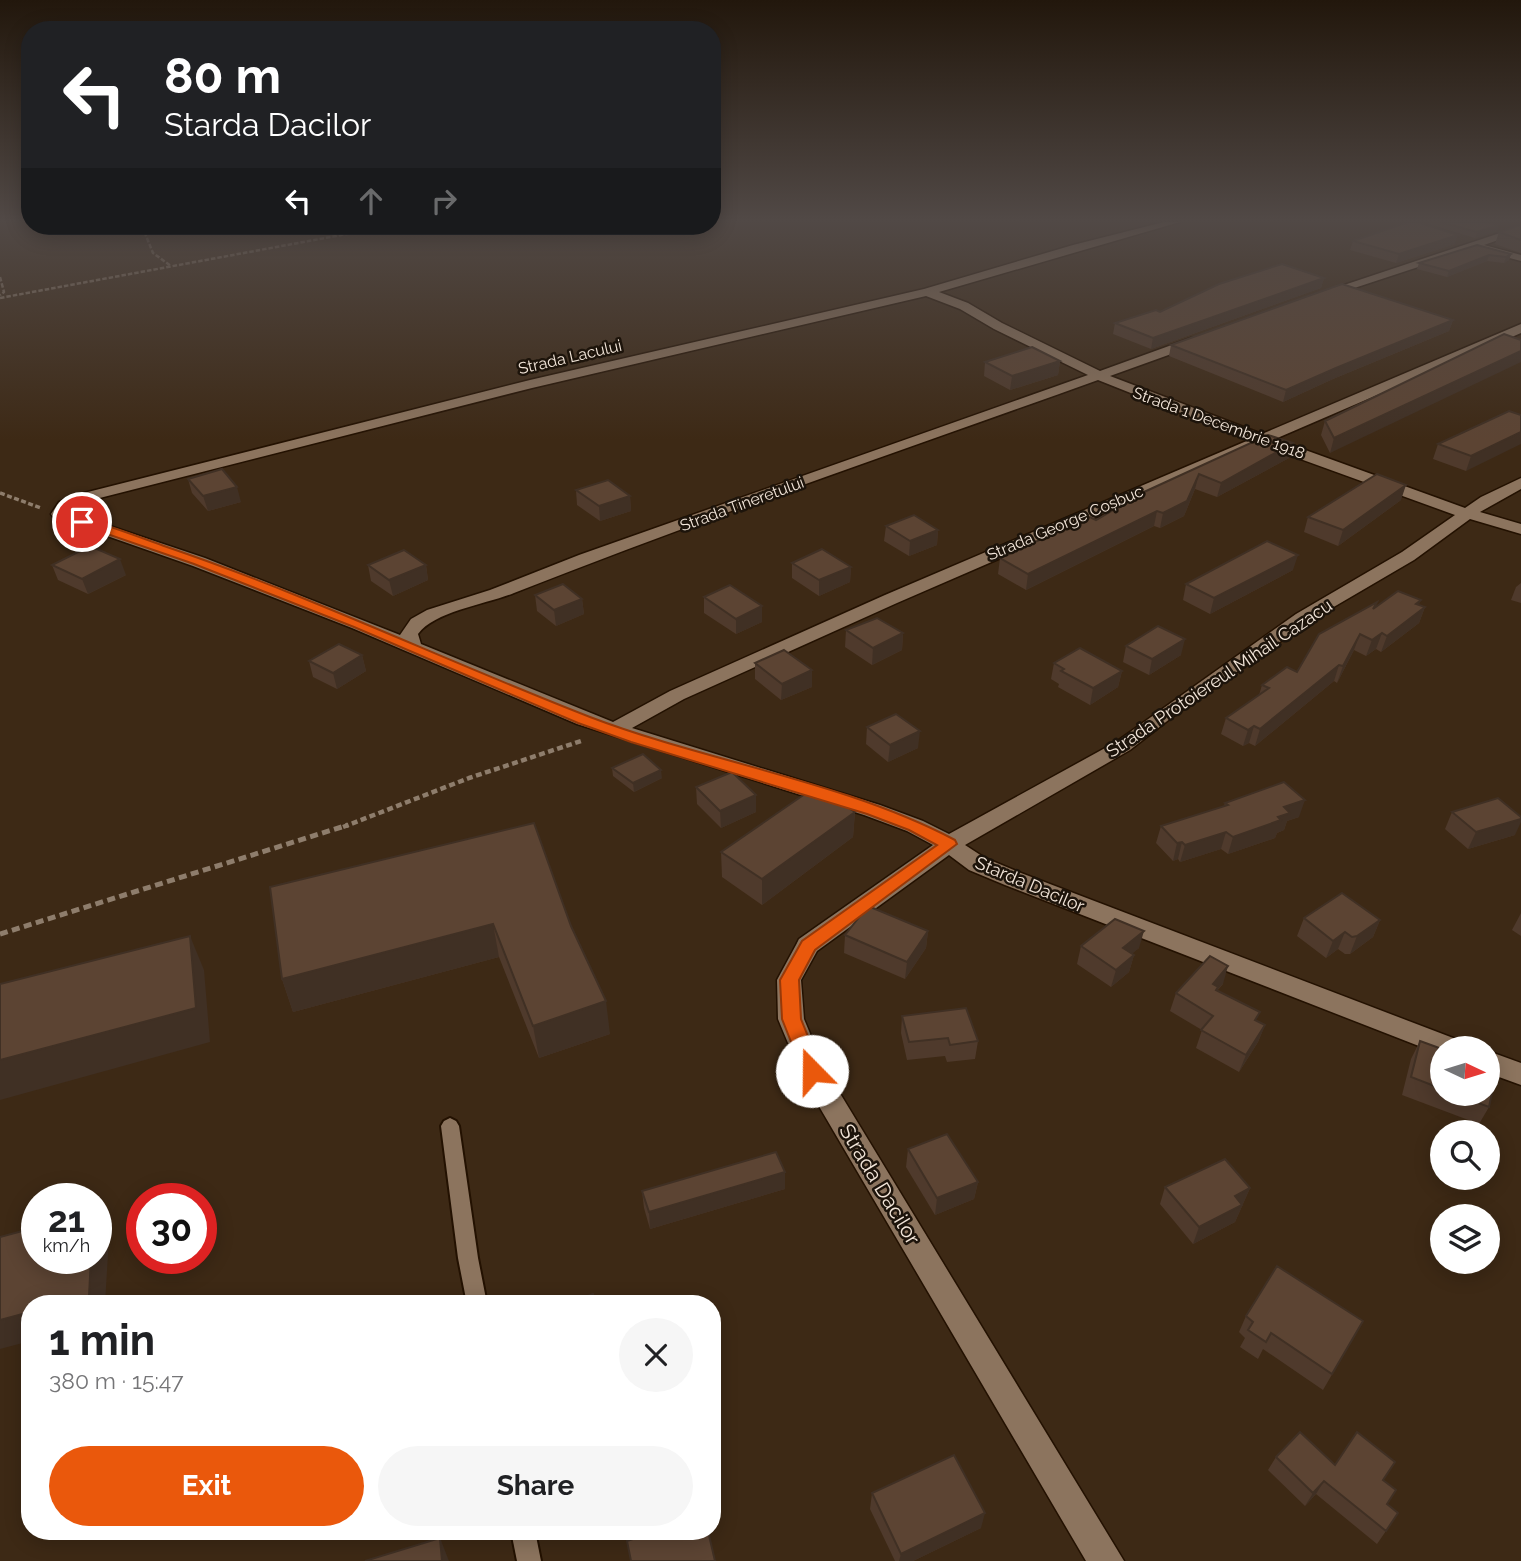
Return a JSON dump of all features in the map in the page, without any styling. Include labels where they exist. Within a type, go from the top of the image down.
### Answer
[{"type":"street","name":"Strada Lacului","points":[[59,514],[65,506],[78,499],[530,384],[915,295]]},
{"type":"street","name":"Strada 1 Decembrie 1918","points":[[935,295],[964,306],[1097,375],[1431,503],[1521,529]]},
{"type":"street","points":[[1308,299],[1321,295]]},
{"type":"street","name":"Strada George Coșbuc","points":[[614,730],[677,695],[878,604],[1521,328]]},
{"type":"street","name":"Strada Tineretului","points":[[414,650],[409,634],[416,623],[432,614],[496,594],[585,559],[1205,338]]},
{"type":"street","name":"Strada Protoiereul Mihail Cazacu","points":[[949,844],[1123,746],[1164,714],[1303,618],[1408,556],[1488,500],[1521,483]]},
{"type":"street","name":"Starda Dacilor","points":[[59,514],[199,562],[358,624],[414,650],[614,730],[872,810],[915,826],[949,844],[977,864],[1013,879],[1430,1040]]},
{"type":"street","points":[[358,624],[392,624],[432,614]]},
{"type":"street","name":"Strada Dacilor","points":[[949,844],[808,945],[789,980],[792,1019],[812,1071],[1107,1561]]},
{"type":"street","points":[[1500,1066],[1521,1074]]},
{"type":"lane","points":[[450,1126],[476,1295]]},
{"type":"lane","points":[[525,1540],[529,1561]]},
{"type":"path","points":[[0,493],[59,514]]},
{"type":"path","points":[[0,934],[324,834],[469,778],[614,730]]},
{"type":"building","points":[[1196,295],[1276,295],[1153,338],[1115,323],[1156,310],[1160,312]]},
{"type":"building","points":[[1312,295],[1375,295],[1453,320],[1286,390],[1171,345]]},
{"type":"building","points":[[1504,334],[1521,340],[1521,351],[1334,438],[1325,421]]},
{"type":"building","points":[[1032,347],[1060,361],[1012,376],[985,362]]},
{"type":"building","points":[[1509,411],[1521,415],[1521,432],[1471,456],[1438,444]]},
{"type":"building","points":[[1268,435],[1293,443],[1221,483],[1199,474],[1187,501],[1163,513],[1157,511],[1028,574],[1000,558],[1090,517],[1096,520],[1144,492]]},
{"type":"building","points":[[222,469],[237,487],[203,496],[188,479]]},
{"type":"building","points":[[1377,474],[1406,485],[1343,530],[1308,517]]},
{"type":"building","points":[[608,480],[630,496],[599,506],[576,490]]},
{"type":"building","points":[[914,515],[938,530],[910,541],[886,526]]},
{"type":"building","points":[[1267,541],[1298,555],[1214,598],[1186,584]]},
{"type":"building","points":[[90,546],[120,559],[82,579],[52,565]]},
{"type":"building","points":[[822,549],[851,567],[819,580],[792,563]]},
{"type":"building","points":[[404,550],[426,565],[389,580],[368,565]]},
{"type":"building","points":[[563,584],[582,599],[554,610],[535,595]]},
{"type":"building","points":[[730,585],[762,606],[736,619],[704,597]]},
{"type":"building","points":[[1398,591],[1421,600],[1416,604],[1425,607],[1387,636],[1382,633],[1372,640],[1360,634],[1343,666],[1339,665],[1260,729],[1254,726],[1248,730],[1226,718],[1269,688],[1262,685],[1287,667],[1297,672],[1319,634],[1377,602],[1373,609]]},
{"type":"building","points":[[877,618],[903,633],[873,648],[846,630]]},
{"type":"building","points":[[1158,626],[1185,639],[1152,659],[1126,646]]},
{"type":"building","points":[[339,644],[362,655],[333,673],[309,661]]},
{"type":"building","points":[[1080,648],[1122,671],[1093,688],[1061,671],[1064,669],[1054,663]]},
{"type":"building","points":[[784,650],[812,670],[782,684],[755,663]]},
{"type":"building","points":[[896,714],[920,731],[890,745],[867,727]]},
{"type":"building","points":[[643,754],[661,770],[633,783],[612,768]]},
{"type":"building","points":[[732,772],[756,795],[720,811],[696,787]]},
{"type":"building","points":[[1284,782],[1305,800],[1284,807],[1290,813],[1278,817],[1281,820],[1233,837],[1226,832],[1185,845],[1182,842],[1177,843],[1161,826],[1228,805],[1225,803]]},
{"type":"building","points":[[815,787],[855,812],[762,879],[721,852]]},
{"type":"building","points":[[1498,798],[1521,819],[1476,832],[1452,812]]},
{"type":"building","points":[[534,823],[571,926],[606,1001],[533,1026],[493,924],[282,979],[270,887]]},
{"type":"building","points":[[1342,893],[1380,920],[1357,936],[1352,937],[1345,932],[1333,941],[1304,918]]},
{"type":"building","points":[[868,906],[928,931],[907,962],[845,935]]},
{"type":"building","points":[[1115,919],[1144,931],[1123,948],[1134,955],[1116,970],[1081,946]]},
{"type":"building","points":[[190,936],[196,1008],[0,1060],[0,984]]},
{"type":"building","points":[[1210,956],[1228,966],[1213,984],[1218,987],[1216,990],[1260,1012],[1255,1020],[1265,1025],[1246,1055],[1201,1030],[1213,1016],[1176,993]]},
{"type":"building","points":[[966,1008],[978,1041],[950,1045],[948,1038],[909,1042],[902,1016]]},
{"type":"building","points":[[1420,1041],[1430,1045],[1430,1084],[1411,1077]]},
{"type":"building","points":[[947,1134],[978,1182],[937,1198],[908,1149]]},
{"type":"building","points":[[776,1152],[785,1172],[649,1212],[642,1191]]},
{"type":"building","points":[[1225,1159],[1250,1188],[1235,1196],[1242,1205],[1199,1227],[1165,1187]]},
{"type":"building","points":[[21,1231],[21,1274],[90,1274],[89,1295],[21,1295],[21,1314],[0,1320],[0,1237]]},
{"type":"building","points":[[1277,1266],[1363,1321],[1332,1374],[1271,1333],[1266,1342],[1248,1330],[1253,1322],[1246,1316]]},
{"type":"building","points":[[1300,1432],[1335,1465],[1357,1432],[1395,1462],[1383,1480],[1396,1490],[1387,1504],[1398,1513],[1386,1531],[1324,1481],[1313,1493],[1276,1457]]},
{"type":"building","points":[[954,1455],[985,1513],[901,1554],[872,1493]]},
{"type":"building","points":[[433,1540],[440,1540],[442,1561],[365,1561]]},
{"type":"building","points":[[710,1540],[715,1561],[631,1561],[627,1541]]},
{"type":"route","points":[[82,522],[199,562],[358,624],[584,720],[872,810],[915,826],[949,844],[808,945],[789,980],[792,1019],[812,1071]]}]
